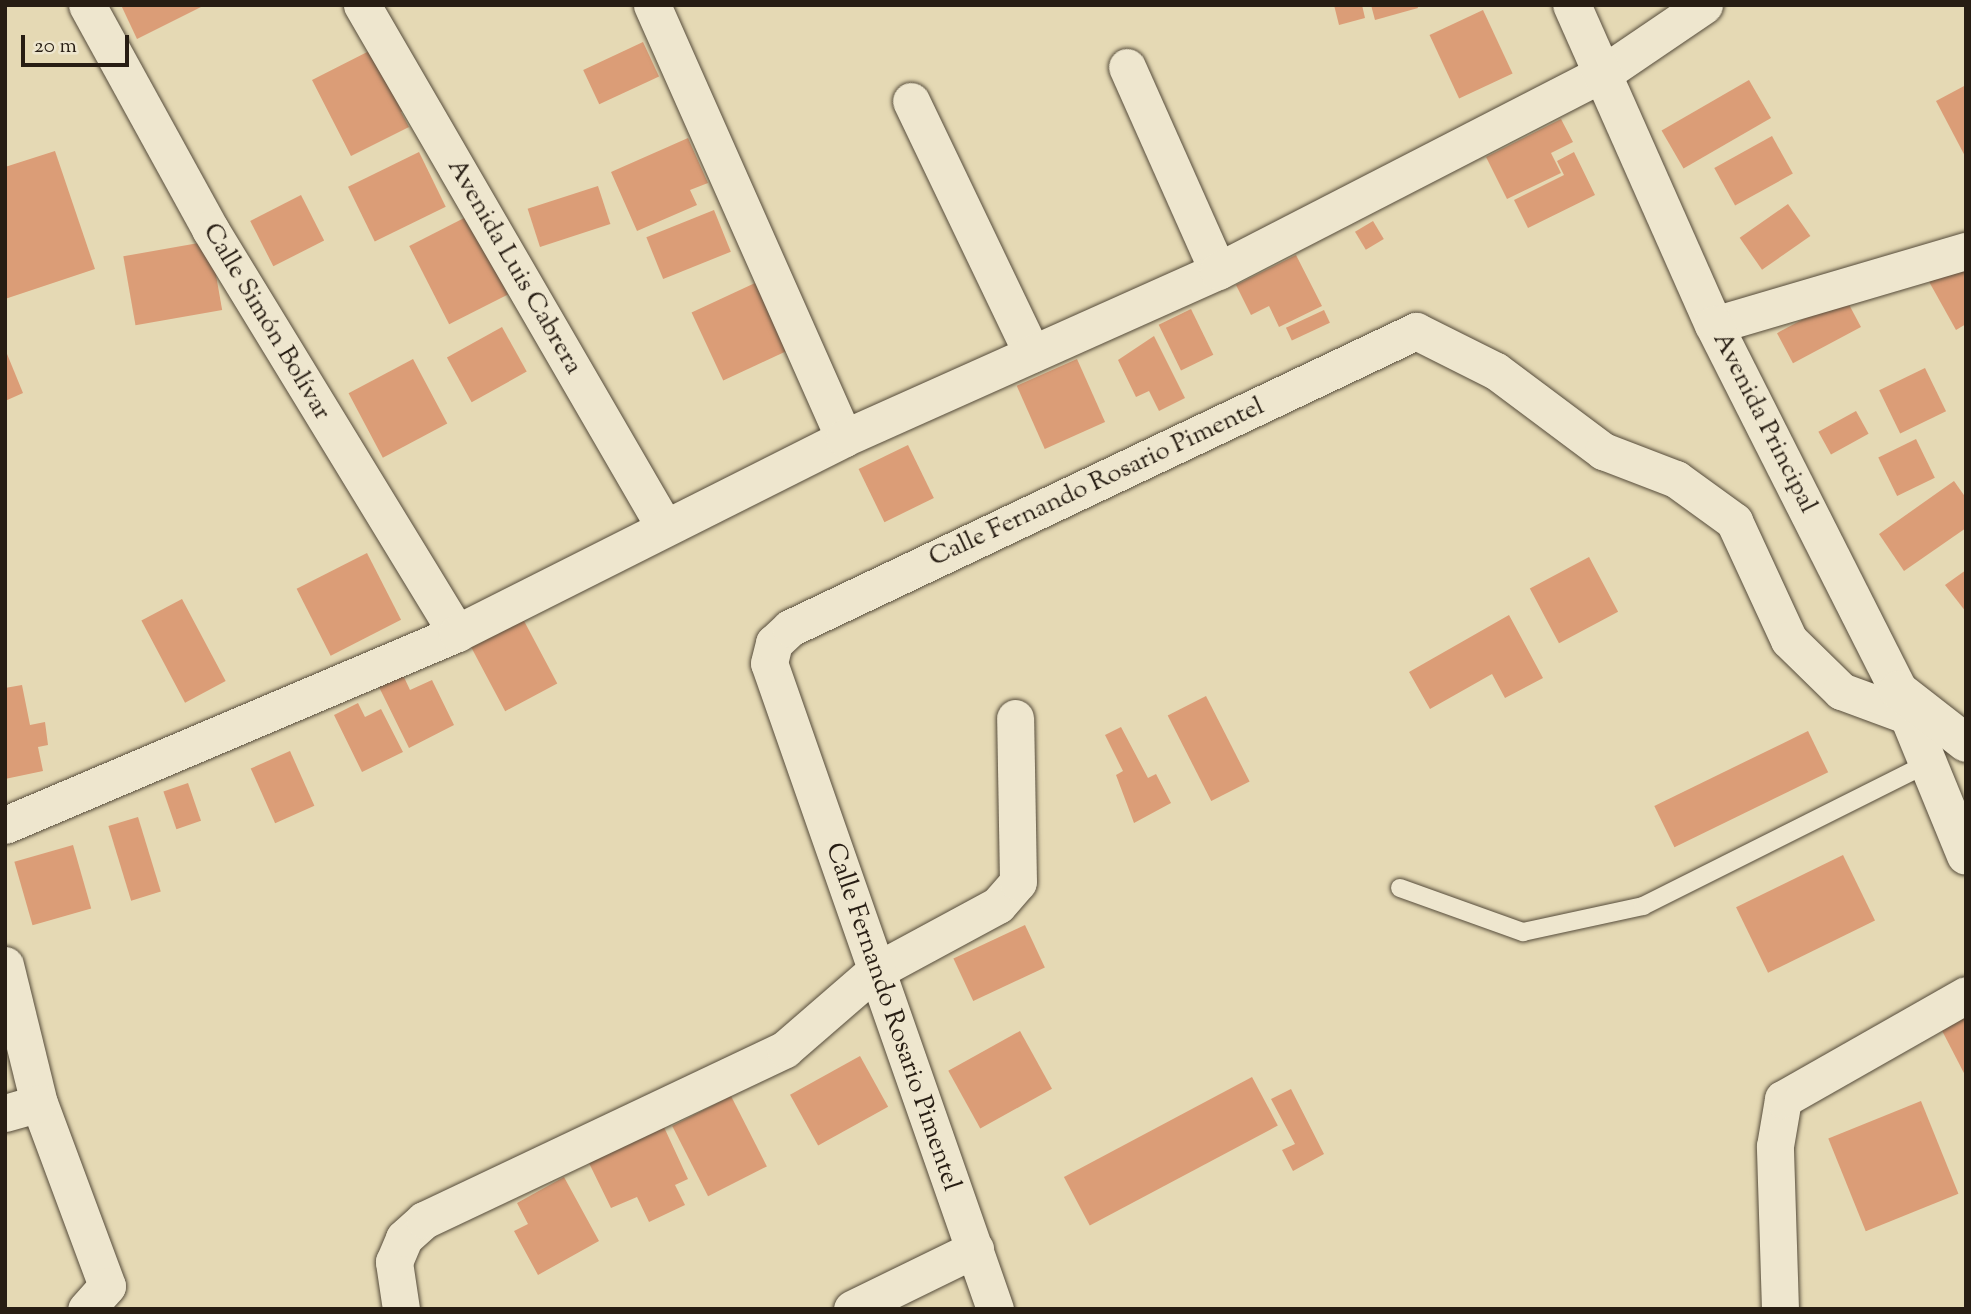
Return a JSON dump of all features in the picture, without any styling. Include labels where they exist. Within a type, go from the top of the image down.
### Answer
[{"type":"main road","name":"Avenida Principal","points":[[1572,5],[1714,325],[1904,703],[1966,743]]},
{"type":"main road","points":[[1904,703],[1966,856]]},
{"type":"street","name":"Calle Simón Bolívar","points":[[87,5],[210,229],[457,633]]},
{"type":"street","name":"Avenida Luis Cabrera","points":[[362,5],[665,528]]},
{"type":"street","points":[[652,5],[844,438]]},
{"type":"street","points":[[5,825],[457,633],[844,438],[1218,271],[1604,73],[1704,5]]},
{"type":"street","points":[[1127,67],[1218,271]]},
{"type":"street","points":[[911,101],[1032,353]]},
{"type":"street","points":[[1714,325],[1966,251]]},
{"type":"street","name":"Calle Fernando Rosario Pimentel","points":[[995,1309],[874,972],[769,663],[774,643],[790,628],[1416,331],[1496,371],[1603,451],[1676,479],[1734,521],[1789,640],[1840,691],[1904,703]]},
{"type":"street","points":[[401,1309],[394,1262],[404,1238],[424,1220],[785,1049],[874,972],[998,905],[1018,882],[1015,718]]},
{"type":"street","points":[[5,965],[22,1108],[107,1286],[88,1308]]},
{"type":"street","points":[[1780,1309],[1775,1146],[1783,1099],[1966,995]]},
{"type":"street","points":[[852,1309],[975,1249]]},
{"type":"lane","points":[[1400,888],[1523,932],[1643,906],[1927,763]]},
{"type":"building","points":[[121,5],[205,5],[137,39]]},
{"type":"building","points":[[1334,5],[1362,5],[1365,18],[1339,25]]},
{"type":"building","points":[[1371,5],[1417,5],[1418,8],[1375,20]]},
{"type":"building","points":[[1483,10],[1513,73],[1459,98],[1430,35]]},
{"type":"building","points":[[643,42],[659,76],[599,104],[583,70]]},
{"type":"building","points":[[379,46],[411,107],[401,112],[409,127],[351,156],[312,80]]},
{"type":"building","points":[[1749,80],[1771,118],[1684,169],[1662,130]]},
{"type":"building","points":[[1966,85],[1966,158],[1936,101]]},
{"type":"building","points":[[1561,119],[1573,142],[1551,153],[1561,173],[1507,199],[1486,157]]},
{"type":"building","points":[[1772,136],[1793,174],[1735,206],[1714,168]]},
{"type":"building","points":[[688,138],[708,183],[690,190],[697,205],[637,231],[611,172]]},
{"type":"building","points":[[55,151],[95,269],[5,299],[5,167]]},
{"type":"building","points":[[419,152],[446,207],[375,241],[348,187]]},
{"type":"building","points":[[1574,152],[1595,195],[1528,228],[1514,200],[1564,175],[1557,161]]},
{"type":"building","points":[[598,186],[610,224],[540,247],[528,209]]},
{"type":"building","points":[[301,195],[324,240],[273,266],[250,221]]},
{"type":"building","points":[[1788,204],[1810,236],[1762,270],[1740,238]]},
{"type":"building","points":[[714,210],[731,252],[663,279],[646,237]]},
{"type":"building","points":[[468,216],[508,294],[449,324],[409,246]]},
{"type":"building","points":[[1373,221],[1384,239],[1366,250],[1355,232]]},
{"type":"building","points":[[210,241],[222,310],[135,325],[123,256]]},
{"type":"building","points":[[1296,255],[1322,306],[1279,327],[1269,306],[1251,315],[1236,285]]},
{"type":"building","points":[[1966,257],[1966,324],[1956,330],[1927,278]]},
{"type":"building","points":[[755,283],[787,351],[723,381],[692,313]]},
{"type":"building","points":[[1845,297],[1861,327],[1793,363],[1777,333]]},
{"type":"building","points":[[1191,309],[1213,355],[1181,371],[1159,325]]},
{"type":"building","points":[[1324,310],[1330,323],[1292,340],[1286,328]]},
{"type":"building","points":[[502,327],[527,372],[472,402],[447,358]]},
{"type":"building","points":[[1154,336],[1185,398],[1159,411],[1149,391],[1136,397],[1118,360]]},
{"type":"building","points":[[5,349],[23,393],[5,401]]},
{"type":"building","points":[[413,359],[447,423],[383,458],[349,393]]},
{"type":"building","points":[[1077,359],[1105,422],[1045,449],[1017,386]]},
{"type":"building","points":[[1925,368],[1946,411],[1900,433],[1879,390]]},
{"type":"building","points":[[1856,411],[1869,434],[1831,455],[1818,432]]},
{"type":"building","points":[[1916,439],[1935,478],[1897,496],[1878,457]]},
{"type":"building","points":[[908,445],[934,498],[884,522],[859,469]]},
{"type":"building","points":[[1954,481],[1966,498],[1966,528],[1904,571],[1879,534]]},
{"type":"building","points":[[367,553],[401,620],[331,656],[297,589]]},
{"type":"building","points":[[1589,557],[1618,612],[1559,643],[1530,588]]},
{"type":"building","points":[[1966,570],[1966,612],[1945,585]]},
{"type":"building","points":[[182,599],[226,681],[185,703],[141,621]]},
{"type":"building","points":[[1509,615],[1543,678],[1505,698],[1492,674],[1430,709],[1409,672]]},
{"type":"building","points":[[523,619],[557,683],[505,711],[471,647]]},
{"type":"building","points":[[403,675],[410,690],[432,680],[454,725],[409,748],[379,687]]},
{"type":"building","points":[[22,685],[30,725],[45,722],[48,745],[38,747],[43,771],[5,779],[5,688]]},
{"type":"building","points":[[1206,696],[1250,782],[1211,801],[1168,716]]},
{"type":"building","points":[[358,703],[365,717],[381,709],[403,752],[362,772],[334,715]]},
{"type":"building","points":[[1121,727],[1148,778],[1156,774],[1171,803],[1134,823],[1116,775],[1123,771],[1105,735]]},
{"type":"building","points":[[1808,731],[1828,772],[1674,847],[1654,806]]},
{"type":"building","points":[[290,751],[314,806],[275,823],[251,768]]},
{"type":"building","points":[[188,783],[201,821],[176,829],[163,791]]},
{"type":"building","points":[[138,817],[161,892],[131,901],[108,826]]},
{"type":"building","points":[[73,845],[91,908],[33,925],[14,862]]},
{"type":"building","points":[[1843,855],[1875,921],[1768,973],[1736,907]]},
{"type":"building","points":[[1025,925],[1045,968],[973,1001],[953,958]]},
{"type":"building","points":[[1966,1006],[1966,1077],[1937,1021]]},
{"type":"building","points":[[1020,1031],[1052,1089],[980,1128],[948,1071]]},
{"type":"building","points":[[860,1056],[888,1107],[818,1146],[790,1095]]},
{"type":"building","points":[[1252,1077],[1278,1126],[1090,1226],[1064,1177]]},
{"type":"building","points":[[1291,1089],[1324,1154],[1293,1171],[1282,1150],[1295,1144],[1271,1099]]},
{"type":"building","points":[[731,1096],[767,1166],[708,1196],[672,1126]]},
{"type":"building","points":[[1921,1101],[1958,1194],[1866,1231],[1828,1138]]},
{"type":"building","points":[[663,1125],[688,1179],[675,1185],[685,1205],[649,1222],[637,1197],[611,1208],[588,1161]]},
{"type":"building","points":[[564,1177],[599,1241],[538,1275],[514,1231],[528,1224],[517,1203]]}]
